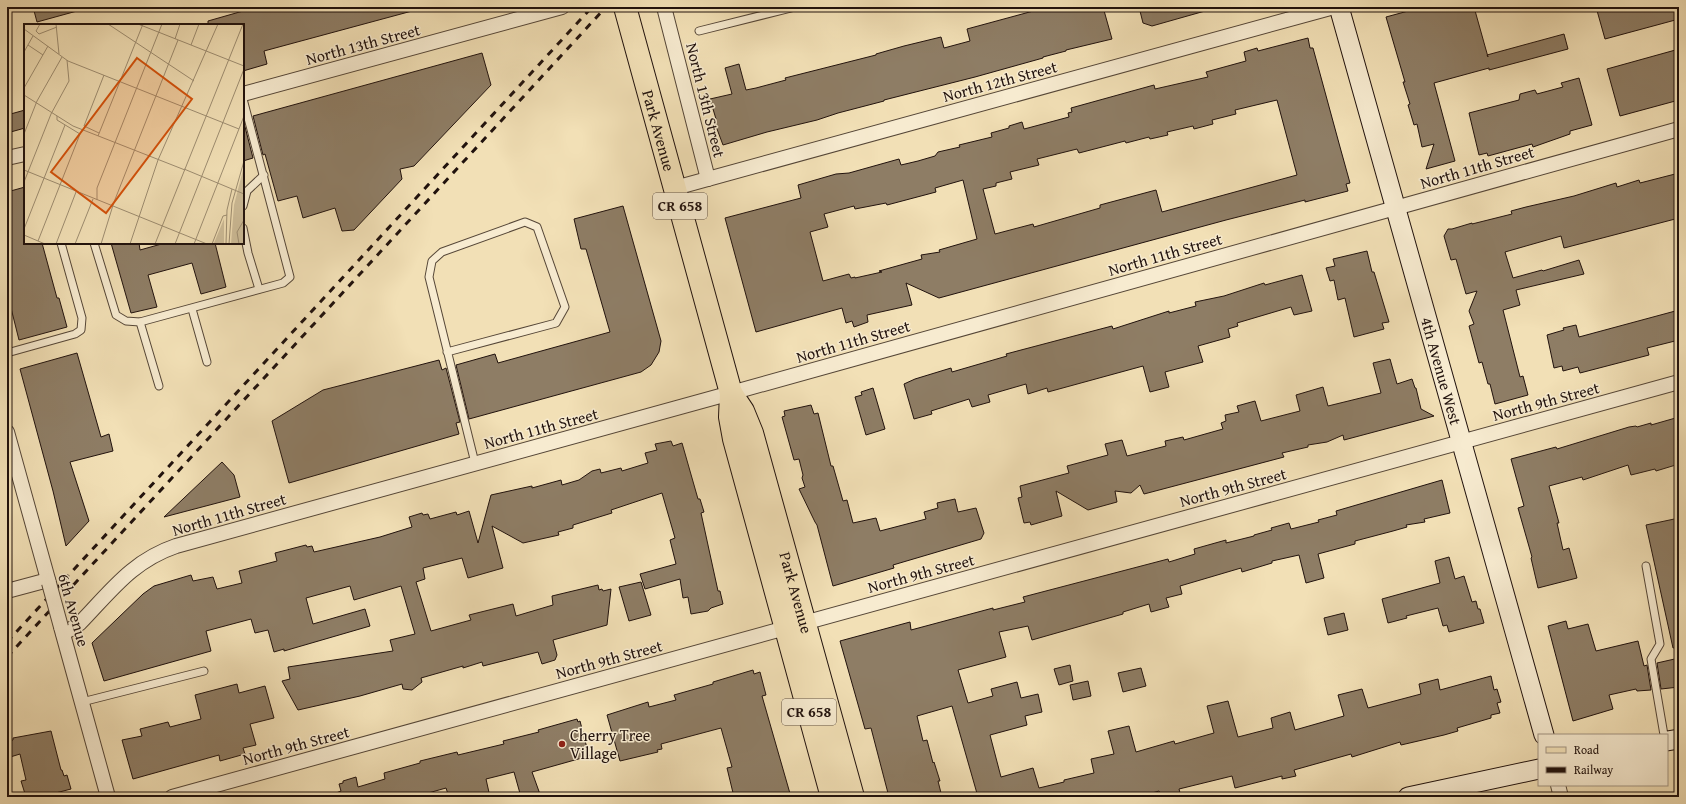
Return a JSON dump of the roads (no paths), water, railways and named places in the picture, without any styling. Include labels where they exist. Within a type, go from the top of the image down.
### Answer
[{"type":"main road","name":"Park Avenue","points":[[627,13],[731,393],[743,411],[752,433],[832,797]]},
{"type":"main road","name":"Park Avenue","points":[[795,625],[853,797]]},
{"type":"street","name":"North 13th Street","points":[[244,94],[562,7]]},
{"type":"street","name":"North 13th Street","points":[[664,7],[708,179]]},
{"type":"street","name":"North 12th Street","points":[[675,188],[1334,7]]},
{"type":"street","name":"4th Avenue West","points":[[1339,7],[1544,734]]},
{"type":"street","name":"North 11th Street","points":[[62,630],[73,628],[80,623],[136,566],[145,559],[166,549],[1679,129]]},
{"type":"street","points":[[7,158],[24,154]]},
{"type":"street","name":"North 9th Street","points":[[172,797],[1679,382]]},
{"type":"street","name":"6th Avenue","points":[[7,432],[108,797]]},
{"type":"street","points":[[7,591],[48,582]]},
{"type":"street","points":[[1668,741],[1679,739]]},
{"type":"street","points":[[1408,797],[1538,768]]},
{"type":"street","points":[[1558,786],[1561,797]]},
{"type":"lane","points":[[699,31],[795,7]]},
{"type":"lane","points":[[94,244],[116,315],[126,321],[140,322],[283,283],[290,277],[244,103]]},
{"type":"lane","points":[[244,202],[247,191],[264,174]]},
{"type":"lane","points":[[447,352],[556,323],[565,307],[537,227],[525,222],[442,252],[432,261],[428,277],[475,464]]},
{"type":"lane","points":[[244,233],[248,253],[259,289]]},
{"type":"lane","points":[[7,353],[75,334],[81,330],[82,318],[61,244]]},
{"type":"lane","points":[[192,308],[207,362]]},
{"type":"lane","points":[[140,322],[159,386]]},
{"type":"lane","points":[[1646,566],[1660,644],[1652,659],[1664,734]]},
{"type":"lane","points":[[82,702],[204,671]]},
{"type":"railway","points":[[7,642],[592,7]]},
{"type":"railway","points":[[7,657],[606,7]]},
{"type":"place","name":"Cherry Tree Village","points":[[562,744]]}]
